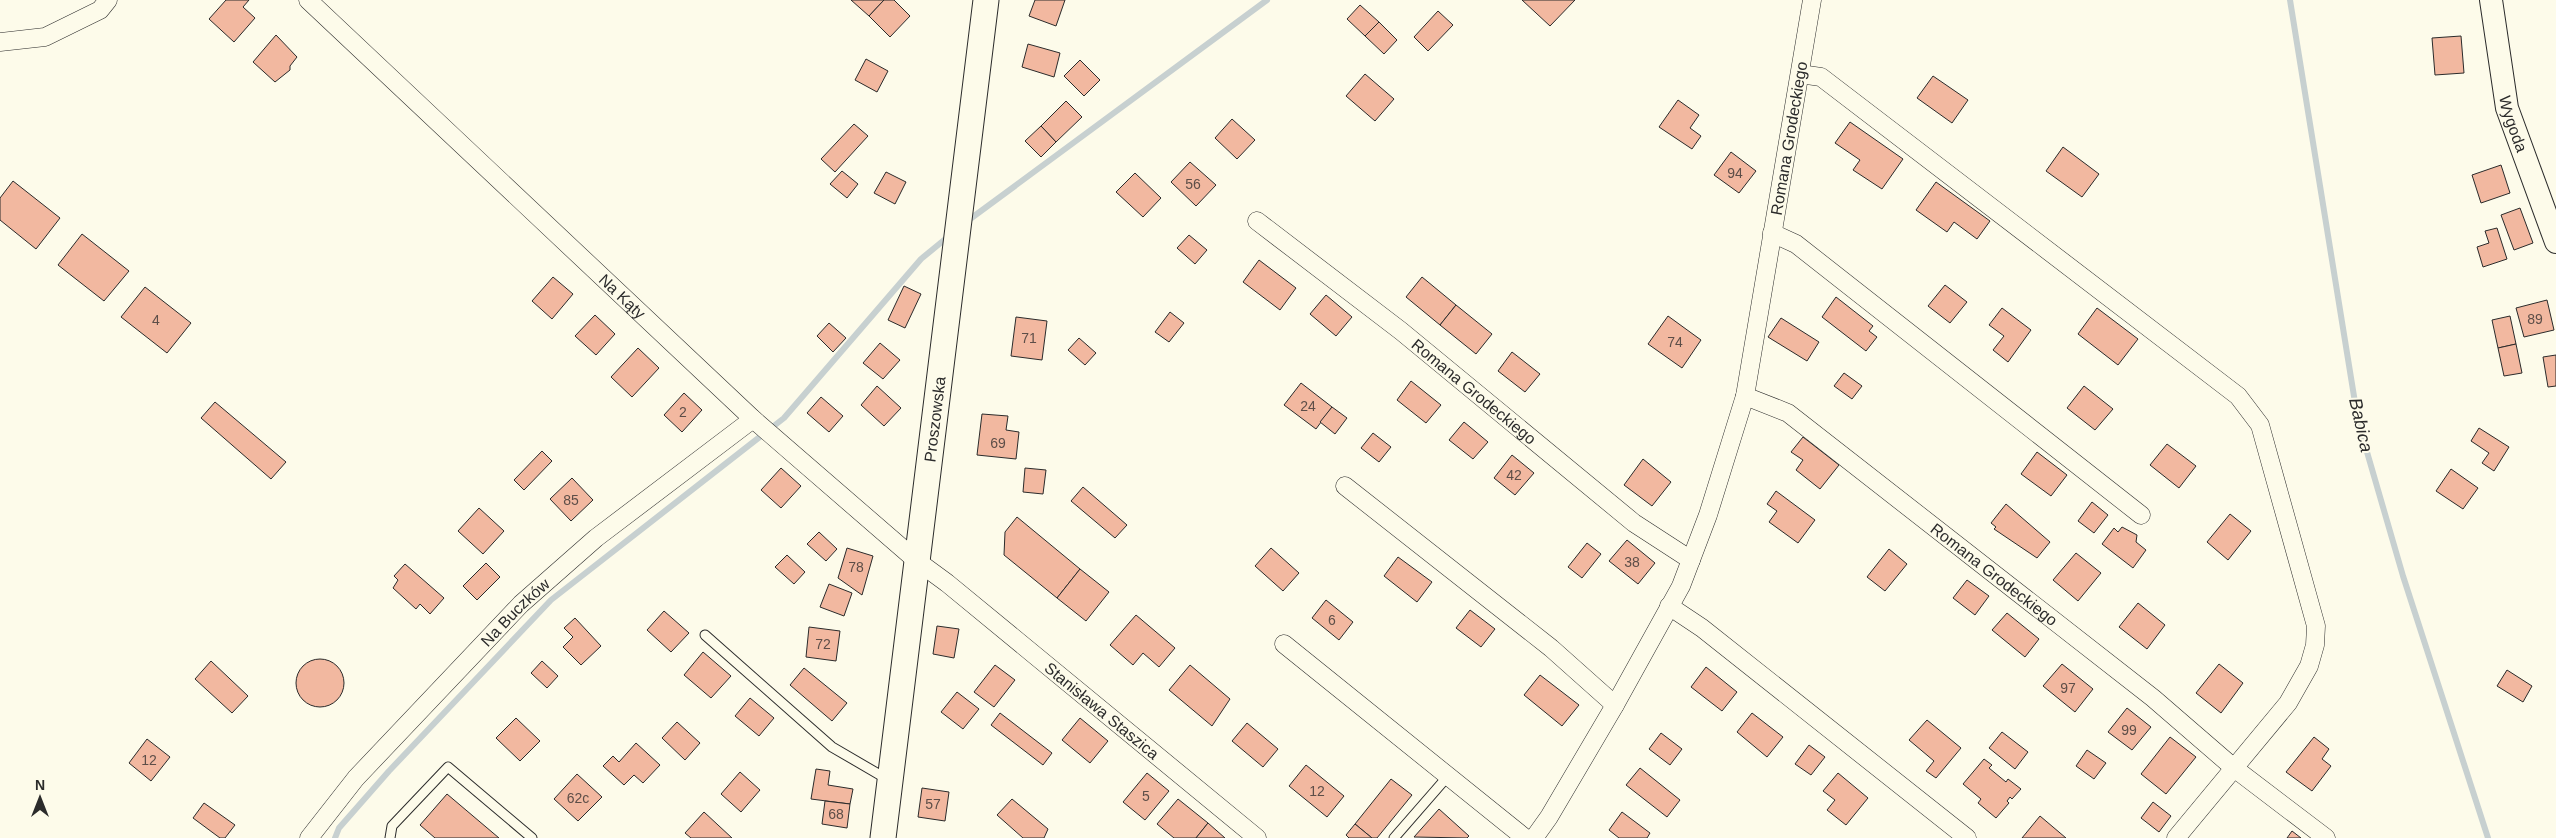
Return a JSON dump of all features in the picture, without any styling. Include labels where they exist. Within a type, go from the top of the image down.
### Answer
[{"type":"main road","name":"Proszowska","points":[[883,838],[986,0]]},
{"type":"street","points":[[0,42],[46,37],[100,10],[108,0]]},
{"type":"street","name":"Na Kąty","points":[[308,0],[756,422],[917,561],[947,583]]},
{"type":"street","name":"Romana Grodeckiego","points":[[1534,838],[1549,817],[1615,705],[1681,586],[1708,515],[1745,396],[1812,0]]},
{"type":"street","name":"Wygoda","points":[[2491,0],[2507,108],[2556,242]]},
{"type":"street","points":[[1800,74],[1821,77],[2238,396],[2260,425],[2316,626],[2315,645],[2309,666],[2288,703],[2176,838]]},
{"type":"street","name":"Romana Grodeckiego","points":[[1257,222],[1401,331],[1634,523],[1691,560]]},
{"type":"street","points":[[1772,233],[1796,244],[2142,515]]},
{"type":"street","name":"Romana Grodeckiego","points":[[1745,396],[1788,413],[2152,698],[2234,768],[2326,838]]},
{"type":"street","name":"Na Buczków","points":[[309,838],[356,778],[521,604],[596,538],[756,422]]},
{"type":"street","points":[[1344,486],[1551,648],[1615,705]]},
{"type":"street","name":"Stanisława Staszica","points":[[947,583],[1257,838]]},
{"type":"street","points":[[1669,606],[1702,628],[1967,838]]},
{"type":"street","points":[[1284,644],[1525,838]]},
{"type":"lane","points":[[705,635],[832,747],[890,781]]},
{"type":"lane","points":[[390,838],[392,826],[448,767],[532,838]]},
{"type":"lane","points":[[1394,838],[1448,776]]},
{"type":"building","points":[[226,0],[249,0],[243,7],[255,18],[234,42],[209,19]]},
{"type":"building","points":[[851,0],[884,0],[869,16]]},
{"type":"building","points":[[884,0],[894,0],[910,16],[890,37],[869,16]]},
{"type":"building","points":[[1035,0],[1065,0],[1056,26],[1029,16]]},
{"type":"building","points":[[1522,0],[1575,0],[1550,26]]},
{"type":"building","points":[[1360,5],[1379,22],[1365,36],[1347,19]]},
{"type":"building","points":[[1438,11],[1453,25],[1428,51],[1414,37]]},
{"type":"building","points":[[1379,22],[1397,40],[1384,54],[1365,36]]},
{"type":"building","points":[[276,35],[297,57],[290,66],[290,70],[275,82],[253,62]]},
{"type":"building","points":[[2461,36],[2464,73],[2435,75],[2432,38]]},
{"type":"building","points":[[1028,44],[1060,53],[1054,77],[1022,67]]},
{"type":"building","points":[[866,59],[888,71],[877,92],[855,80]]},
{"type":"building","points":[[1080,60],[1100,80],[1084,96],[1064,76]]},
{"type":"building","points":[[1365,74],[1394,99],[1375,121],[1346,96]]},
{"type":"building","points":[[1933,76],[1968,100],[1952,123],[1917,98]]},
{"type":"building","points":[[1678,100],[1699,115],[1690,128],[1701,136],[1692,149],[1659,127]]},
{"type":"building","points":[[1066,101],[1082,117],[1056,142],[1041,126]]},
{"type":"building","points":[[1232,119],[1255,140],[1237,159],[1215,138]]},
{"type":"building","points":[[1850,122],[1903,159],[1882,189],[1853,170],[1860,160],[1835,143]]},
{"type":"building","points":[[854,124],[868,136],[835,172],[821,159]]},
{"type":"building","points":[[1041,126],[1056,142],[1041,157],[1025,141]]},
{"type":"building","points":[[2063,147],[2099,174],[2082,197],[2046,171]]},
{"type":"building","points":[[1731,152],[1756,171],[1739,193],[1714,175]]},
{"type":"building","points":[[1190,162],[1216,185],[1196,206],[1171,182]]},
{"type":"building","points":[[2501,165],[2510,193],[2481,203],[2472,175]]},
{"type":"building","points":[[842,171],[858,184],[847,198],[830,184]]},
{"type":"building","points":[[886,172],[906,182],[895,204],[874,193]]},
{"type":"building","points":[[1135,173],[1161,198],[1143,217],[1116,192]]},
{"type":"building","points":[[13,181],[60,218],[36,249],[0,220],[0,198]]},
{"type":"building","points":[[1936,182],[1990,221],[1977,239],[1954,222],[1947,232],[1916,210]]},
{"type":"building","points":[[2520,208],[2533,243],[2514,250],[2501,215]]},
{"type":"building","points":[[2497,228],[2507,259],[2483,267],[2477,247],[2489,243],[2485,231]]},
{"type":"building","points":[[82,234],[129,271],[104,301],[58,265]]},
{"type":"building","points":[[1189,235],[1207,250],[1195,264],[1177,248]]},
{"type":"building","points":[[1259,260],[1296,288],[1280,310],[1243,282]]},
{"type":"building","points":[[553,277],[573,294],[552,319],[532,301]]},
{"type":"building","points":[[1422,277],[1456,305],[1440,325],[1406,297]]},
{"type":"building","points":[[1945,285],[1967,302],[1950,323],[1928,306]]},
{"type":"building","points":[[904,286],[921,294],[905,328],[888,320]]},
{"type":"building","points":[[145,287],[191,323],[167,353],[121,317]]},
{"type":"building","points":[[1326,295],[1352,317],[1336,336],[1310,314]]},
{"type":"building","points":[[1836,297],[1873,326],[1869,331],[1877,337],[1866,351],[1822,317]]},
{"type":"building","points":[[2547,300],[2554,330],[2524,337],[2516,308]]},
{"type":"building","points":[[1456,305],[1492,334],[1476,354],[1440,325]]},
{"type":"building","points":[[2002,308],[2031,330],[2008,362],[1993,350],[2004,336],[1989,325]]},
{"type":"building","points":[[2097,308],[2138,339],[2118,365],[2078,334]]},
{"type":"building","points":[[1170,312],[1184,323],[1169,342],[1155,332]]},
{"type":"building","points":[[595,315],[615,334],[596,355],[575,336]]},
{"type":"building","points":[[1668,316],[1701,340],[1682,368],[1648,344]]},
{"type":"building","points":[[2510,316],[2516,344],[2498,348],[2492,320]]},
{"type":"building","points":[[1016,317],[1047,321],[1042,360],[1011,356]]},
{"type":"building","points":[[1781,318],[1819,342],[1807,361],[1768,337]]},
{"type":"building","points":[[829,323],[846,338],[833,352],[817,336]]},
{"type":"building","points":[[1079,338],[1096,353],[1085,365],[1068,350]]},
{"type":"building","points":[[880,343],[900,360],[883,379],[863,363]]},
{"type":"building","points":[[2516,344],[2522,373],[2504,376],[2498,348]]},
{"type":"building","points":[[638,348],[659,368],[632,397],[611,377]]},
{"type":"building","points":[[1512,352],[1540,374],[1525,392],[1498,371]]},
{"type":"building","points":[[2556,355],[2556,386],[2548,387],[2543,357]]},
{"type":"building","points":[[1844,373],[1862,386],[1852,399],[1834,386]]},
{"type":"building","points":[[1411,381],[1441,405],[1426,423],[1397,400]]},
{"type":"building","points":[[1301,383],[1332,407],[1316,429],[1284,405]]},
{"type":"building","points":[[877,386],[901,408],[884,426],[861,405]]},
{"type":"building","points":[[2084,386],[2113,409],[2095,430],[2067,408]]},
{"type":"building","points":[[684,393],[702,410],[682,432],[664,415]]},
{"type":"building","points":[[821,397],[843,416],[829,432],[807,413]]},
{"type":"building","points":[[215,402],[286,462],[271,479],[201,418]]},
{"type":"building","points":[[1332,407],[1347,418],[1335,434],[1320,422]]},
{"type":"building","points":[[982,414],[1008,416],[1006,430],[1019,432],[1016,459],[977,455]]},
{"type":"building","points":[[1464,422],[1488,442],[1473,459],[1449,440]]},
{"type":"building","points":[[2479,428],[2509,447],[2494,471],[2482,463],[2489,453],[2471,441]]},
{"type":"building","points":[[1373,433],[1391,447],[1379,462],[1361,448]]},
{"type":"building","points":[[1803,437],[1839,465],[1820,489],[1796,470],[1803,460],[1791,452]]},
{"type":"building","points":[[2167,444],[2196,466],[2179,488],[2150,465]]},
{"type":"building","points":[[542,451],[552,461],[524,490],[514,480]]},
{"type":"building","points":[[2037,452],[2067,475],[2051,496],[2021,474]]},
{"type":"building","points":[[1512,455],[1534,473],[1515,495],[1494,478]]},
{"type":"building","points":[[1643,459],[1671,482],[1652,506],[1624,485]]},
{"type":"building","points":[[781,468],[801,486],[781,508],[761,490]]},
{"type":"building","points":[[1025,468],[1046,470],[1043,494],[1023,492]]},
{"type":"building","points":[[2451,469],[2478,488],[2463,509],[2436,491]]},
{"type":"building","points":[[572,478],[593,500],[571,521],[550,499]]},
{"type":"building","points":[[1083,487],[1127,525],[1115,538],[1071,501]]},
{"type":"building","points":[[1776,491],[1815,520],[1798,543],[1769,522],[1777,511],[1767,504]]},
{"type":"building","points":[[2092,502],[2108,515],[2094,533],[2078,521]]},
{"type":"building","points":[[2006,504],[2050,542],[2037,558],[1994,529],[1996,527],[1991,523]]},
{"type":"building","points":[[479,508],[504,531],[483,554],[458,531]]},
{"type":"building","points":[[2230,514],[2251,531],[2228,560],[2207,542]]},
{"type":"building","points":[[1017,517],[1080,569],[1057,598],[1004,555],[1005,532]]},
{"type":"building","points":[[2122,527],[2137,535],[2136,542],[2146,550],[2133,568],[2102,544],[2114,528],[2118,532]]},
{"type":"building","points":[[819,532],[837,549],[826,561],[807,544]]},
{"type":"building","points":[[1627,540],[1655,563],[1638,584],[1609,561]]},
{"type":"building","points":[[1587,543],[1601,554],[1582,578],[1568,567]]},
{"type":"building","points":[[847,548],[873,556],[862,595],[838,578]]},
{"type":"building","points":[[1271,548],[1299,573],[1283,591],[1255,566]]},
{"type":"building","points":[[1889,549],[1907,564],[1885,591],[1867,577]]},
{"type":"building","points":[[2076,553],[2101,573],[2078,601],[2053,580]]},
{"type":"building","points":[[787,555],[805,572],[794,584],[775,567]]},
{"type":"building","points":[[1398,557],[1432,582],[1417,602],[1384,576]]},
{"type":"building","points":[[486,563],[500,577],[477,600],[463,586]]},
{"type":"building","points":[[405,564],[444,598],[430,614],[420,604],[416,609],[393,588],[398,580],[394,576]]},
{"type":"building","points":[[1080,569],[1109,592],[1086,621],[1057,598]]},
{"type":"building","points":[[1967,580],[1989,596],[1975,615],[1953,598]]},
{"type":"building","points":[[829,584],[852,593],[844,616],[820,607]]},
{"type":"building","points":[[1326,600],[1353,622],[1339,640],[1312,618]]},
{"type":"building","points":[[2138,603],[2165,625],[2147,649],[2119,627]]},
{"type":"building","points":[[1470,610],[1495,629],[1481,647],[1456,628]]},
{"type":"building","points":[[664,611],[689,633],[671,652],[647,630]]},
{"type":"building","points":[[2007,613],[2039,639],[2025,657],[1992,630]]},
{"type":"building","points":[[1136,615],[1175,648],[1159,667],[1143,653],[1133,665],[1110,645]]},
{"type":"building","points":[[575,618],[601,646],[581,665],[563,647],[573,637],[564,628]]},
{"type":"building","points":[[937,626],[959,629],[954,658],[933,654]]},
{"type":"building","points":[[809,627],[840,631],[836,661],[806,657]]},
{"type":"building","points":[[703,652],[731,676],[711,698],[684,675]]},
{"type":"building","points":[[320,659],[329,661],[337,666],[342,674],[344,683],[342,692],[337,700],[329,705],[320,707],[311,705],[303,700],[298,692],[296,683],[298,674],[303,666],[311,661]]},
{"type":"building","points":[[211,661],[248,696],[232,713],[195,679]]},
{"type":"building","points":[[542,661],[558,676],[547,688],[531,673]]},
{"type":"building","points":[[2062,664],[2093,689],[2075,712],[2043,686]]},
{"type":"building","points":[[2219,664],[2243,683],[2221,713],[2196,693]]},
{"type":"building","points":[[995,665],[1015,680],[994,707],[974,692]]},
{"type":"building","points":[[1190,665],[1230,699],[1212,726],[1169,690]]},
{"type":"building","points":[[1706,667],[1737,692],[1722,711],[1691,687]]},
{"type":"building","points":[[804,668],[847,703],[832,721],[790,685]]},
{"type":"building","points":[[2507,670],[2532,686],[2523,702],[2497,686]]},
{"type":"building","points":[[1540,675],[1579,705],[1562,726],[1524,695]]},
{"type":"building","points":[[957,692],[979,709],[963,729],[941,712]]},
{"type":"building","points":[[750,698],[774,718],[759,736],[735,716]]},
{"type":"building","points":[[2127,708],[2151,727],[2132,750],[2108,732]]},
{"type":"building","points":[[1000,713],[1052,753],[1043,765],[991,725]]},
{"type":"building","points":[[1752,713],[1783,737],[1767,757],[1737,732]]},
{"type":"building","points":[[516,718],[540,741],[520,761],[496,738]]},
{"type":"building","points":[[1080,718],[1108,741],[1090,763],[1062,740]]},
{"type":"building","points":[[1927,720],[1961,748],[1936,778],[1926,771],[1934,761],[1909,740]]},
{"type":"building","points":[[677,722],[700,743],[685,760],[662,738]]},
{"type":"building","points":[[1247,723],[1278,749],[1263,767],[1232,741]]},
{"type":"building","points":[[2002,732],[2028,752],[2015,769],[1989,748]]},
{"type":"building","points":[[1661,733],[1682,749],[1670,765],[1649,749]]},
{"type":"building","points":[[2170,737],[2196,757],[2166,794],[2141,774]]},
{"type":"building","points":[[2314,737],[2329,749],[2322,759],[2331,766],[2312,791],[2286,772]]},
{"type":"building","points":[[147,739],[170,757],[151,781],[129,763]]},
{"type":"building","points":[[636,743],[660,765],[643,783],[634,775],[624,785],[603,766],[613,756],[619,762]]},
{"type":"building","points":[[1809,745],[1825,757],[1811,775],[1795,764]]},
{"type":"building","points":[[2087,750],[2106,763],[2094,779],[2076,766]]},
{"type":"building","points":[[1984,759],[1992,765],[1989,768],[2006,782],[2008,779],[2021,789],[2012,799],[2010,797],[2007,801],[2009,803],[1996,818],[1978,803],[1981,799],[1963,784]]},
{"type":"building","points":[[1306,765],[1344,796],[1327,817],[1289,786]]},
{"type":"building","points":[[1640,768],[1680,800],[1667,817],[1626,785]]},
{"type":"building","points":[[816,769],[830,771],[828,785],[853,789],[850,804],[811,799]]},
{"type":"building","points":[[740,772],[760,790],[741,812],[721,794]]},
{"type":"building","points":[[1147,773],[1169,791],[1145,820],[1123,802]]},
{"type":"building","points":[[1838,773],[1868,798],[1846,825],[1827,810],[1835,800],[1823,791]]},
{"type":"building","points":[[577,774],[602,797],[578,821],[554,799]]},
{"type":"building","points":[[1391,779],[1412,795],[1377,838],[1372,838],[1355,824]]},
{"type":"building","points":[[922,788],[949,792],[945,821],[918,817]]},
{"type":"building","points":[[447,794],[499,838],[435,838],[420,825]]},
{"type":"building","points":[[1012,799],[1048,829],[1044,838],[1023,838],[997,815]]},
{"type":"building","points":[[1178,799],[1208,823],[1196,838],[1174,838],[1157,824]]},
{"type":"building","points":[[825,801],[850,804],[847,828],[822,824]]},
{"type":"building","points":[[2153,802],[2171,816],[2159,832],[2141,818]]},
{"type":"building","points":[[204,803],[235,825],[225,838],[220,838],[193,818]]},
{"type":"building","points":[[1439,809],[1469,836],[1467,838],[1414,837]]},
{"type":"building","points":[[704,812],[732,838],[691,838],[685,833]]},
{"type":"building","points":[[1622,812],[1650,833],[1647,838],[1619,838],[1609,830]]},
{"type":"building","points":[[2040,816],[2066,838],[2022,838]]},
{"type":"building","points":[[1208,823],[1225,838],[1196,838]]},
{"type":"building","points":[[1355,824],[1372,838],[1349,838],[1346,835]]},
{"type":"building","points":[[2292,831],[2301,838],[2287,838]]},
{"type":"waterway","points":[[966,222],[1267,0]]},
{"type":"waterway","name":"Babica","points":[[2290,0],[2358,421],[2403,576],[2488,838]]},
{"type":"waterway","points":[[335,838],[339,828],[389,771],[551,600],[784,418],[921,259],[949,236]]}]
